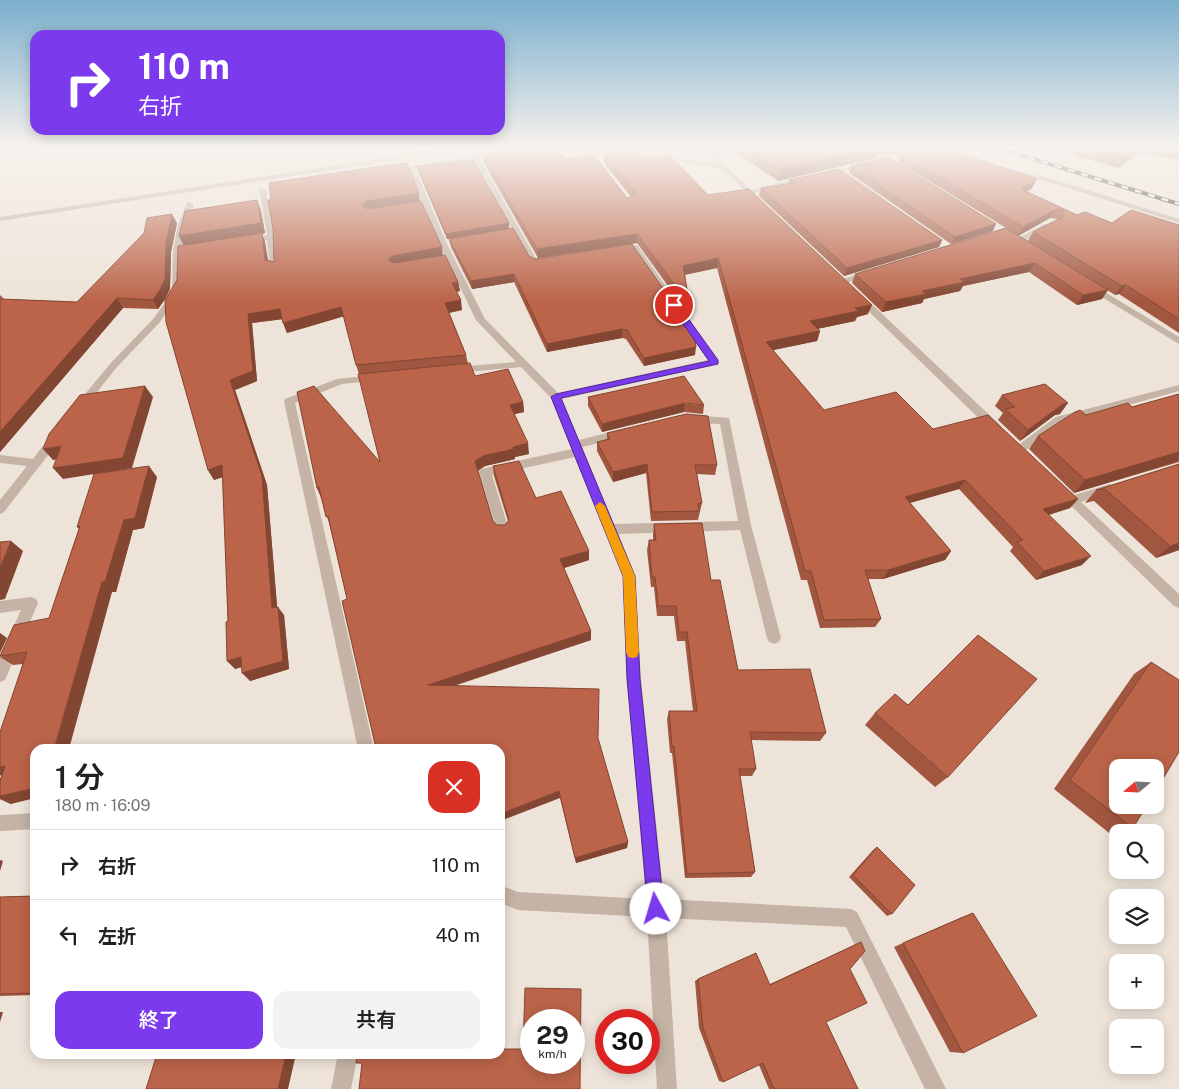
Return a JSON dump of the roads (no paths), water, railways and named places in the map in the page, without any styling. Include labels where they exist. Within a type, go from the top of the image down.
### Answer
[{"type":"street","points":[[0,219],[125,200]]},
{"type":"street","points":[[264,200],[271,237],[274,268]]},
{"type":"street","points":[[421,200],[423,206],[448,243],[446,260],[481,320],[556,397],[629,576],[634,679],[656,909],[667,1089]]},
{"type":"street","points":[[496,200],[512,232],[535,263],[555,260]]},
{"type":"street","points":[[757,200],[763,206]]},
{"type":"street","points":[[1114,200],[1179,220]]},
{"type":"street","points":[[71,418],[113,366],[157,320],[171,300],[176,289],[182,252],[181,228],[190,204]]},
{"type":"street","points":[[1026,246],[1014,239],[1054,222]]},
{"type":"street","points":[[243,242],[271,237]]},
{"type":"street","points":[[556,397],[714,362],[634,247],[604,252]]},
{"type":"street","points":[[878,270],[838,277],[1015,446],[1060,420],[1179,388]]},
{"type":"street","points":[[1086,283],[1179,342]]},
{"type":"street","points":[[446,371],[522,364]]},
{"type":"street","points":[[365,744],[289,401],[341,381],[388,377]]},
{"type":"street","points":[[684,418],[725,421],[745,525],[774,638]]},
{"type":"street","points":[[503,530],[485,472],[576,448],[638,429]]},
{"type":"street","points":[[0,509],[59,433]]},
{"type":"street","points":[[0,459],[35,463]]},
{"type":"street","points":[[1072,500],[1126,483]]},
{"type":"street","points":[[1059,487],[1179,602]]},
{"type":"street","points":[[610,530],[745,525]]},
{"type":"street","points":[[0,607],[31,603],[0,675]]},
{"type":"street","points":[[0,823],[30,821]]},
{"type":"street","points":[[505,896],[518,901],[851,918],[936,1089]]},
{"type":"street","points":[[342,1089],[347,1059]]},
{"type":"railway","points":[[1165,200],[1179,204]]}]
